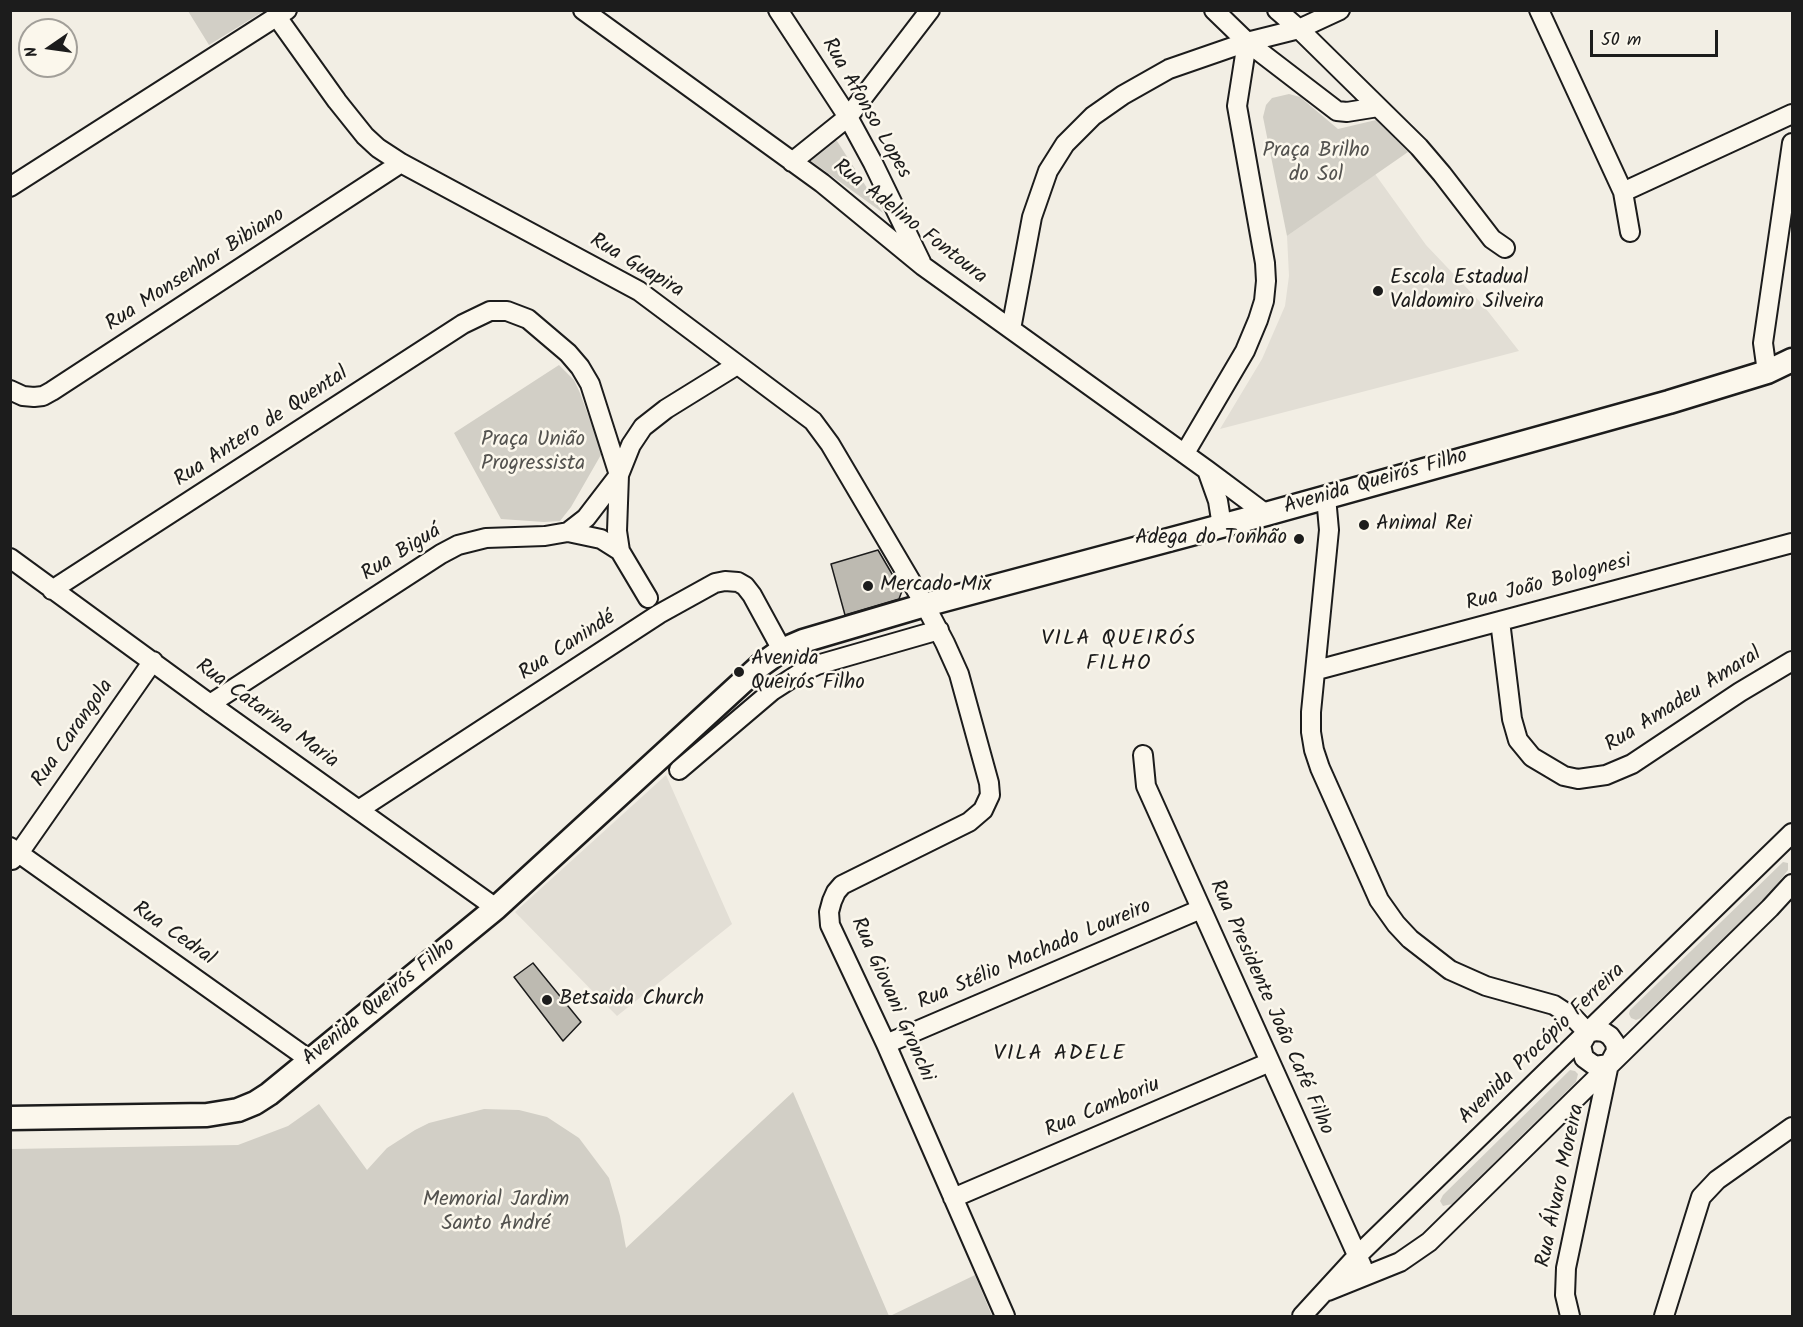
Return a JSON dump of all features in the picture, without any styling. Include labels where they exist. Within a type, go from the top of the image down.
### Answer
[{"type":"main road","name":"Avenida Queirós Filho","points":[[10,1118],[207,1115],[225,1113],[255,1103],[269,1094],[496,908],[753,672],[782,650],[820,635],[925,605],[1266,514],[1668,402],[1767,372],[1792,360]]},
{"type":"main road","name":"Avenida Queirós Filho","points":[[1767,372],[1792,372]]},
{"type":"street","name":"Rua Adelino Fontoura","points":[[583,10],[822,183],[923,266],[1185,453],[1266,514]]},
{"type":"street","name":"Rua Afonso Lopes","points":[[778,10],[848,117],[923,266]]},
{"type":"street","points":[[792,162],[848,117],[930,10]]},
{"type":"street","points":[[1214,10],[1247,42],[1337,111],[1347,112],[1378,107]]},
{"type":"street","points":[[1277,10],[1419,147],[1492,239],[1505,248]]},
{"type":"street","points":[[1539,10],[1623,192],[1630,232]]},
{"type":"street","points":[[1011,329],[1032,217],[1048,171],[1065,144],[1093,116],[1123,94],[1169,69],[1247,42],[1299,29],[1334,12]]},
{"type":"street","points":[[10,187],[282,14]]},
{"type":"street","name":"Rua Guapira","points":[[282,14],[358,127],[378,148],[401,164],[639,291],[813,421],[925,605]]},
{"type":"street","points":[[1185,453],[1241,358],[1264,301],[1266,281],[1264,263],[1237,106],[1247,42]]},
{"type":"street","points":[[1623,192],[1792,114]]},
{"type":"street","points":[[1767,372],[1762,343],[1792,143]]},
{"type":"street","name":"Rua Monsenhor Bibiano","points":[[10,390],[23,396],[34,397],[43,396],[52,391],[401,164]]},
{"type":"street","name":"Rua Antero de Quental","points":[[52,590],[463,324],[481,314],[499,310],[517,313],[528,319],[568,353],[580,367],[590,384],[620,475]]},
{"type":"street","points":[[648,598],[620,551],[618,531],[620,475],[631,444],[644,427],[666,409],[737,365]]},
{"type":"street","points":[[1207,470],[1218,501],[1222,526]]},
{"type":"street","points":[[568,532],[586,518],[620,475]]},
{"type":"street","points":[[1326,497],[1329,531],[1317,670],[1311,712],[1314,750],[1325,780],[1379,900],[1410,939],[1450,970],[1486,986],[1554,1005],[1574,1018],[1588,1033]]},
{"type":"street","points":[[568,532],[601,539],[620,551]]},
{"type":"street","name":"Rua Biguá","points":[[210,704],[458,545],[486,538],[545,536],[568,532]]},
{"type":"street","name":"Rua João Bolognesi","points":[[1317,670],[1792,543]]},
{"type":"street","name":"Rua Catarina Maria","points":[[11,559],[496,908]]},
{"type":"street","name":"Rua Canindé","points":[[360,809],[659,614],[715,583],[725,580],[738,582],[745,586],[782,650]]},
{"type":"street","name":"Rua Giovani Gronchi","points":[[925,605],[959,674],[989,783],[990,795],[977,816],[969,822],[850,879],[836,892],[829,912],[830,925],[886,1044],[1005,1317]]},
{"type":"street","name":"Rua Amadeu Amaral","points":[[1500,621],[1512,719],[1518,740],[1532,757],[1564,776],[1578,779],[1606,775],[1632,764],[1740,692],[1792,661]]},
{"type":"street","points":[[679,770],[772,691],[800,673],[835,659],[939,630]]},
{"type":"street","name":"Rua Carangola","points":[[13,854],[153,661]]},
{"type":"street","name":"Rua Presidente João Café Filho","points":[[1143,755],[1146,786],[1366,1276]]},
{"type":"street","name":"Avenida Procópio Ferreira","points":[[1302,1317],[1327,1292],[1357,1256],[1792,833]]},
{"type":"street","name":"Rua Cedral","points":[[13,854],[310,1060]]},
{"type":"street","name":"Avenida Procópio Ferreira","points":[[1327,1292],[1400,1262],[1429,1242],[1792,884]]},
{"type":"street","name":"Rua Stélio Machado Loureiro","points":[[886,1044],[1201,909]]},
{"type":"street","points":[[1596,1031],[1610,1036],[1615,1043],[1616,1051],[1609,1064],[1595,1066],[1584,1058],[1581,1045],[1588,1033],[1596,1031]]},
{"type":"street","name":"Rua Camboriu","points":[[953,1198],[1270,1062]]},
{"type":"street","name":"Rua Álvaro Moreira","points":[[1569,1317],[1565,1295],[1566,1268],[1609,1064]]},
{"type":"street","points":[[1664,1317],[1701,1197],[1717,1180],[1792,1127]]},
{"type":"shaded area","name":"Escola Estadual Valdomiro Silveira","points":[[1375,174],[1426,245],[1483,305],[1519,351],[1220,429],[1262,359],[1285,306],[1289,276],[1287,236]]},
{"type":"shaded area","points":[[666,775],[732,924],[617,1016],[515,912]]},
{"type":"green space","points":[[188,11],[264,11],[209,45]]},
{"type":"green space","name":"Praça Brilho do Sol","points":[[1289,94],[1300,97],[1338,129],[1376,120],[1408,152],[1287,236],[1263,117],[1266,105],[1272,98]]},
{"type":"green space","points":[[837,141],[883,213],[811,161]]},
{"type":"green space","name":"Praça União Progressista","points":[[559,365],[574,380],[602,453],[571,507],[560,521],[501,519],[454,433]]},
{"type":"green space","points":[[1783,862],[1788,863],[1788,870],[1764,901],[1641,1018],[1636,1020],[1631,1018],[1630,1010]]},
{"type":"green space","points":[[1570,1070],[1578,1074],[1576,1082],[1452,1204],[1443,1206],[1440,1201],[1443,1195]]},
{"type":"green space","name":"Memorial Jardim Santo André","points":[[793,1092],[889,1316],[11,1316],[11,1149],[238,1145],[288,1126],[319,1104],[367,1170],[387,1148],[429,1123],[484,1109],[519,1110],[547,1117],[579,1138],[609,1178],[626,1248]]},
{"type":"green space","points":[[975,1275],[992,1316],[890,1316]]},
{"type":"building","name":"Mercado Mix","points":[[878,550],[902,591],[899,599],[845,615],[831,564]]},
{"type":"building","name":"Betsaida Church","points":[[533,963],[581,1022],[563,1041],[514,977]]},
{"type":"place","name":"Escola Estadual Valdomiro Silveira","points":[[1378,291]]},
{"type":"place","name":"Animal Rei","points":[[1364,525]]},
{"type":"place","name":"Adega do Tonhão","points":[[1299,539]]},
{"type":"place","name":"Mercado Mix","points":[[868,586]]},
{"type":"place","name":"Avenida Queirós Filho","points":[[739,672]]},
{"type":"place","name":"Betsaida Church","points":[[547,1000]]},
{"type":"district","name":"VILA QUEIRÓS FILHO","points":[[1119,652]]},
{"type":"district","name":"VILA ADELE","points":[[1060,1055]]}]
